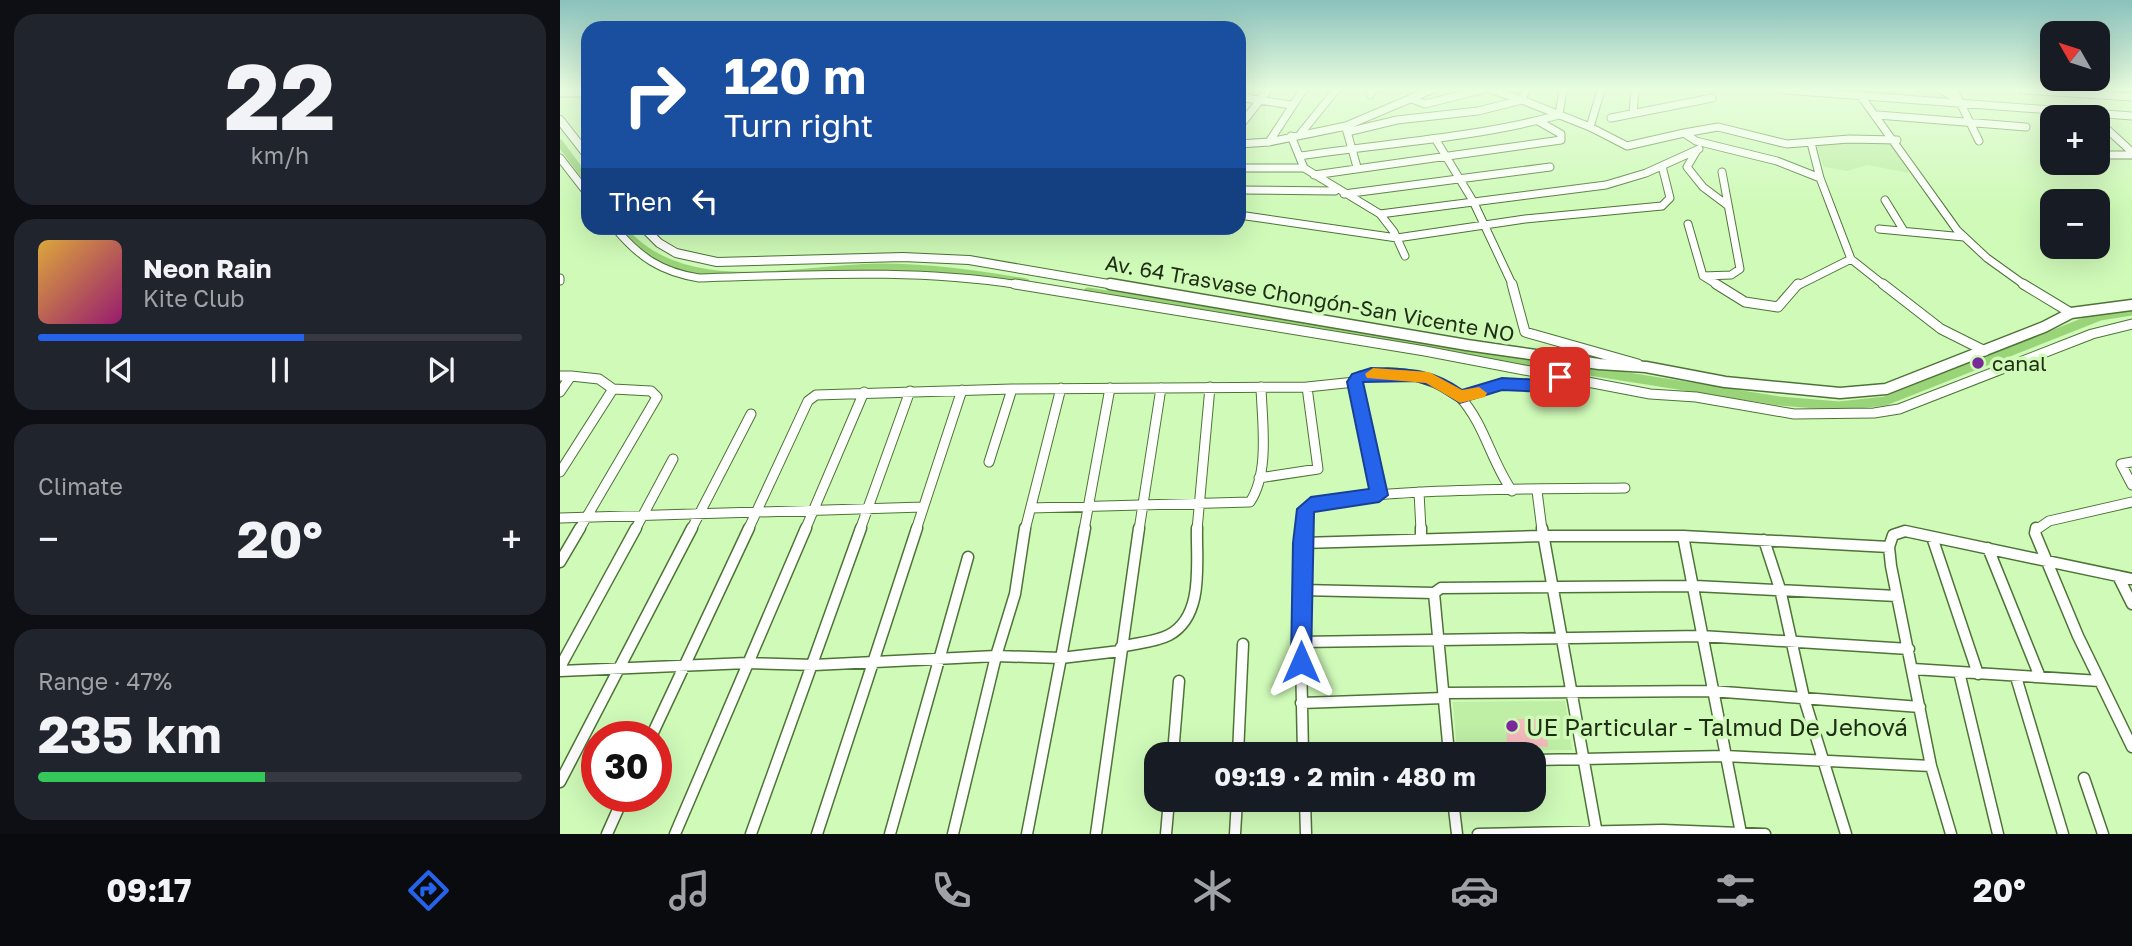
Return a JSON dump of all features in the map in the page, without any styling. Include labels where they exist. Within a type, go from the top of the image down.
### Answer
[{"type":"street","points":[[567,129],[581,147]]},
{"type":"street","points":[[1269,142],[1277,129]]},
{"type":"street","points":[[1301,133],[1304,129]]},
{"type":"street","points":[[1246,144],[1269,142],[1301,133],[1347,129],[1357,167]]},
{"type":"street","points":[[1300,156],[1351,147],[1436,140],[1495,129]]},
{"type":"street","points":[[1314,175],[1563,139],[1561,134],[1552,129]]},
{"type":"street","points":[[1593,129],[1627,146],[1707,129]]},
{"type":"street","points":[[1726,129],[1787,144],[1849,139],[1897,140]]},
{"type":"street","points":[[1889,129],[1942,212],[1964,237],[1986,258],[2028,289],[2071,313]]},
{"type":"street","points":[[1975,129],[1979,141]]},
{"type":"street","points":[[2110,132],[2132,153]]},
{"type":"street","points":[[1684,133],[1697,145],[1777,161],[1820,178]]},
{"type":"street","points":[[1291,136],[1304,168]]},
{"type":"street","points":[[1436,140],[1456,178],[1473,201],[1513,286],[1525,332],[1646,367]]},
{"type":"street","points":[[1811,143],[1820,178],[1851,259],[1941,329],[1986,351]]},
{"type":"street","points":[[1380,214],[1606,185],[1662,166],[1697,145]]},
{"type":"street","points":[[1697,145],[1687,167],[1703,187],[1727,205]]},
{"type":"street","points":[[2110,154],[2132,153]]},
{"type":"street","points":[[560,158],[581,185]]},
{"type":"street","points":[[1246,216],[1397,238],[1525,219],[1662,206],[1670,198],[1662,166]]},
{"type":"street","points":[[1246,190],[1342,192],[1550,167]]},
{"type":"street","points":[[1246,168],[1304,168],[1380,214],[1397,238],[1405,256]]},
{"type":"street","points":[[1703,276],[1731,275],[1740,269],[1722,172]]},
{"type":"street","points":[[1885,200],[1904,231]]},
{"type":"street","points":[[1688,224],[1703,276],[1745,302],[1772,308],[1783,304],[1791,290],[1814,273],[1851,259]]},
{"type":"street","points":[[1879,229],[1964,237]]},
{"type":"street","points":[[620,235],[631,250],[651,265],[675,275],[699,278],[893,272],[972,276],[1425,351],[1650,394],[1696,397],[1782,413],[1874,413],[1899,409],[2092,334],[2132,324]]},
{"type":"street","name":"Av. 64 Trasvase Chongón-San Vicente NO","points":[[651,235],[664,247],[695,260],[717,262],[914,257],[969,260],[1467,345],[1599,364],[1646,367],[1726,382],[1840,393],[1886,389],[1986,351],[2071,313],[2132,305]]},
{"type":"street","points":[[658,721],[808,401],[816,395],[1061,388],[1307,387],[1355,382],[1363,374],[1416,375],[1438,381],[1460,397],[1484,426],[1502,480],[1512,491]]},
{"type":"street","points":[[560,376],[598,379],[611,385],[613,389]]},
{"type":"street","points":[[560,392],[571,376]]},
{"type":"street","points":[[1460,397],[1502,384],[1546,386],[1560,377]]},
{"type":"street","points":[[1355,382],[1379,495]]},
{"type":"street","points":[[673,459],[560,669],[683,668],[747,663],[814,665],[996,656],[1061,658],[1120,649],[1169,635],[1186,616],[1196,592],[1197,506],[1210,387]]},
{"type":"street","points":[[1031,508],[1197,506],[1250,502],[1257,494],[1259,478],[1261,387]]},
{"type":"street","points":[[1259,478],[1314,472],[1318,469],[1307,387]]},
{"type":"street","points":[[953,834],[996,656],[1015,594],[1031,508],[1061,388]]},
{"type":"street","points":[[1027,834],[1090,508],[1110,388]]},
{"type":"street","points":[[1096,834],[1120,649],[1161,388]]},
{"type":"street","points":[[560,472],[613,389]]},
{"type":"street","points":[[560,562],[657,397],[651,391],[613,389]]},
{"type":"street","points":[[989,462],[1012,389]]},
{"type":"street","points":[[817,834],[962,390]]},
{"type":"street","points":[[751,834],[814,665],[910,391]]},
{"type":"street","points":[[675,834],[811,510],[864,392]]},
{"type":"street","points":[[560,782],[751,414]]},
{"type":"street","points":[[2132,463],[2121,464],[2132,485]]},
{"type":"street","points":[[1303,742],[1302,543],[1303,515],[1311,504],[1419,492],[1625,488]]},
{"type":"street","points":[[1537,491],[1549,585],[1597,832]]},
{"type":"street","points":[[1419,492],[1421,540]]},
{"type":"street","points":[[2132,502],[2049,521],[2036,527],[2035,533],[2044,560],[2132,747]]},
{"type":"street","points":[[560,518],[700,516],[923,507]]},
{"type":"street","points":[[1951,834],[1931,766],[1897,596],[1889,547],[1893,535],[1905,531],[2132,579]]},
{"type":"street","points":[[1302,543],[1542,536],[1684,536],[1889,547]]},
{"type":"street","points":[[1684,536],[1695,586],[1711,691],[1741,833]]},
{"type":"street","points":[[1932,537],[1979,674]]},
{"type":"street","points":[[1764,540],[1780,590],[1804,698],[1846,834]]},
{"type":"street","points":[[1988,548],[2040,677]]},
{"type":"street","points":[[890,834],[937,659],[968,557]]},
{"type":"street","points":[[2118,576],[2132,604]]},
{"type":"street","points":[[1301,590],[1434,593],[1441,588],[1549,585],[1695,586],[1897,596]]},
{"type":"street","points":[[1434,593],[1448,742]]},
{"type":"street","points":[[1301,642],[1560,636],[1701,636],[1791,639],[1909,649]]},
{"type":"street","points":[[1239,742],[1243,644]]},
{"type":"street","points":[[1913,670],[2100,681]]},
{"type":"street","points":[[1959,672],[1998,834]]},
{"type":"street","points":[[2017,677],[2063,834]]},
{"type":"street","points":[[1173,742],[1178,681]]},
{"type":"street","points":[[1301,702],[1444,696],[1711,691],[1920,706]]},
{"type":"street","points":[[1546,760],[1724,756],[1931,766]]},
{"type":"street","points":[[2084,778],[2103,834]]},
{"type":"street","points":[[607,834],[617,812]]},
{"type":"street","points":[[1166,834],[1168,812]]},
{"type":"street","points":[[1235,834],[1236,812]]},
{"type":"street","points":[[1305,812],[1306,834]]},
{"type":"street","points":[[1454,812],[1457,834]]},
{"type":"street","points":[[1478,834],[1765,834]]},
{"type":"shaded area","points":[[1843,141],[1893,142],[1909,173],[1868,165],[1847,171],[1824,167],[1815,144]]},
{"type":"shaded area","name":"UE Particular - Talmud De Jehová","points":[[1565,701],[1572,750],[1546,750],[1546,742],[1456,742],[1453,702]]},
{"type":"shaded area","points":[[1506,719],[1546,719],[1548,747],[1546,742],[1507,742]]},
{"type":"waterway","points":[[560,143],[581,172]]},
{"type":"waterway","points":[[630,235],[647,251],[676,265],[709,273],[779,274],[900,267],[1026,282]]},
{"type":"waterway","points":[[1088,292],[1780,401],[1839,406],[1885,401],[2100,316],[2132,311]]},
{"type":"slow traffic","points":[[1373,374],[1429,378],[1447,386],[1460,397],[1479,393]]},
{"type":"place","name":"canal","points":[[1978,363]]},
{"type":"place","name":"UE Particular - Talmud De Jehová","points":[[1512,726]]},
{"type":"route","points":[[1301,662],[1303,515],[1311,504],[1379,495],[1355,382],[1357,378],[1363,374],[1416,375],[1438,381],[1460,397],[1477,394],[1502,384],[1546,386],[1560,377]]}]
